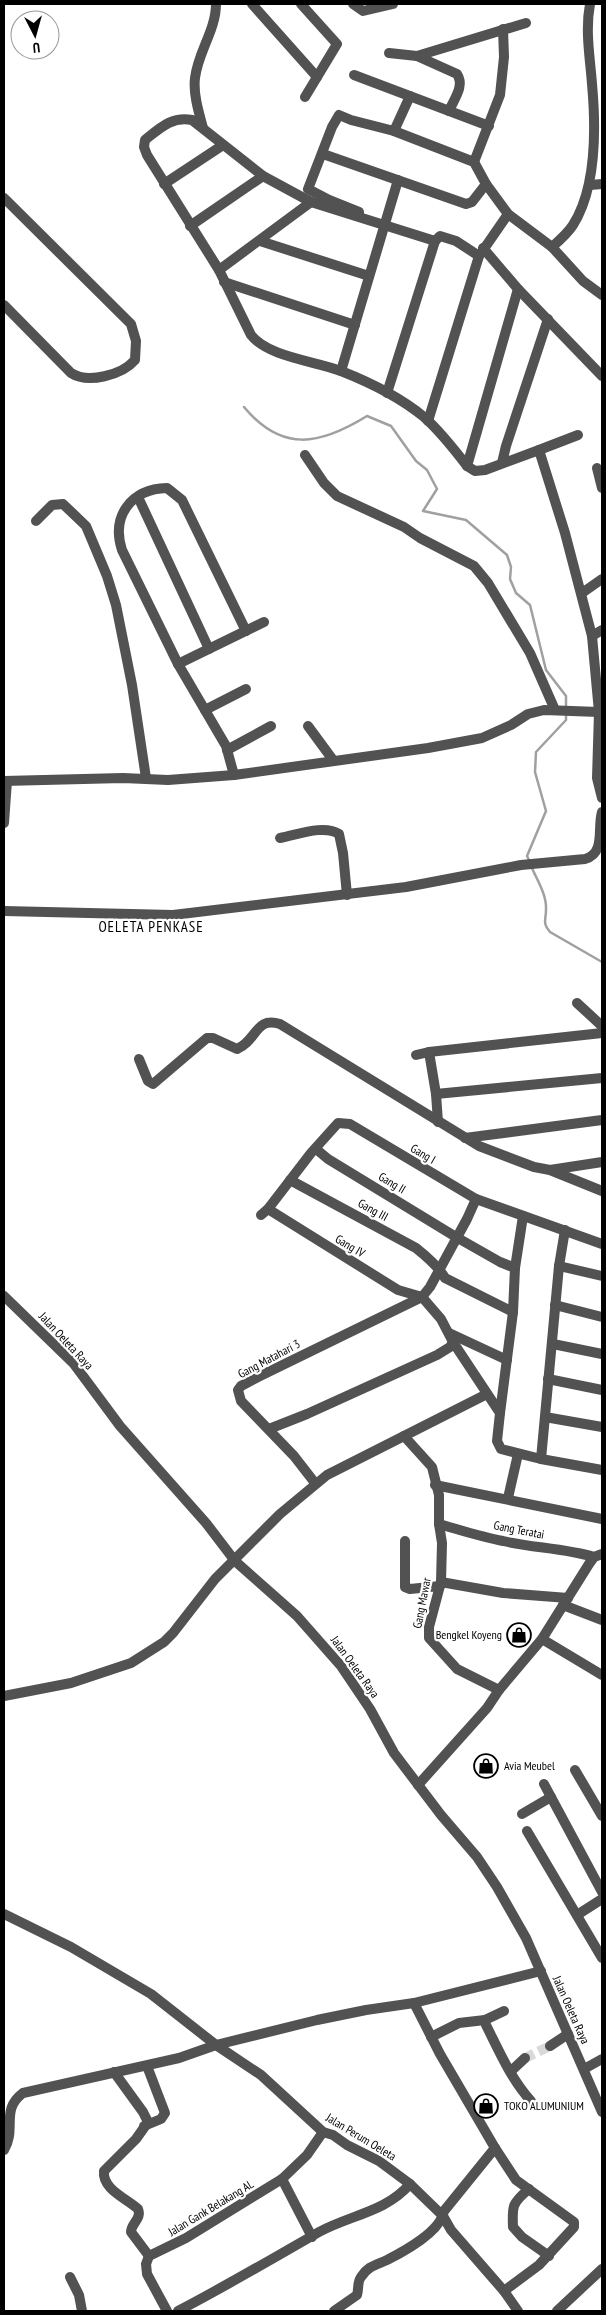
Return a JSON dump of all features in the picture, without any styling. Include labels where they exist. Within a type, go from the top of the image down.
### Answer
[{"type":"street","points":[[203,128],[195,78],[215,19],[216,4]]},
{"type":"street","points":[[252,4],[317,77]]},
{"type":"street","points":[[300,4],[337,44],[305,97]]},
{"type":"street","points":[[353,4],[359,10],[367,11],[394,4]]},
{"type":"street","points":[[552,247],[574,224],[585,202],[590,185],[594,109],[588,42],[590,4]]},
{"type":"street","points":[[417,56],[526,23]]},
{"type":"street","points":[[474,162],[500,95],[504,57],[503,29]]},
{"type":"street","points":[[389,52],[417,56],[459,76],[460,86],[449,111]]},
{"type":"street","points":[[354,75],[489,126]]},
{"type":"street","points":[[394,130],[410,96]]},
{"type":"street","points":[[435,241],[350,209],[309,190],[308,186],[323,154],[332,127],[334,114],[394,130],[474,162],[486,184],[508,214],[552,247],[583,281],[602,295]]},
{"type":"street","points":[[385,222],[341,214],[311,202],[263,176],[192,120],[175,120],[164,125],[145,140],[144,147],[147,155],[219,270],[251,335],[261,346],[341,371],[388,393],[428,421],[467,466],[479,471],[578,435]]},
{"type":"street","points":[[164,184],[223,145]]},
{"type":"street","points":[[323,154],[466,204],[472,202],[486,184]]},
{"type":"street","points":[[190,226],[263,176]]},
{"type":"street","points":[[341,371],[398,180]]},
{"type":"street","points":[[590,185],[602,184]]},
{"type":"street","points":[[4,198],[131,324],[136,341],[135,360],[122,369],[110,374],[93,378],[80,377],[71,372],[4,305]]},
{"type":"street","points":[[219,270],[311,202]]},
{"type":"street","points":[[428,421],[481,252],[508,214]]},
{"type":"street","points":[[388,393],[435,241],[440,236],[449,237],[481,252],[602,376]]},
{"type":"street","points":[[260,241],[369,276]]},
{"type":"street","points":[[224,282],[355,325]]},
{"type":"street","points":[[467,466],[518,289]]},
{"type":"street","points":[[502,464],[506,446],[548,319]]},
{"type":"street","points":[[539,450],[563,523],[592,636],[600,738],[597,778],[602,798]]},
{"type":"street","points":[[305,455],[324,483],[337,496],[404,528],[474,566],[488,583],[530,653],[559,710]]},
{"type":"street","points":[[597,468],[602,488]]},
{"type":"street","points":[[234,774],[227,750],[178,664],[122,550],[118,537],[118,526],[126,506],[138,497],[157,488],[167,488],[182,500],[246,631]]},
{"type":"street","points":[[138,497],[209,649]]},
{"type":"street","points":[[36,521],[52,505],[62,504],[79,518],[92,537],[116,605],[135,702],[146,778]]},
{"type":"street","points":[[582,593],[602,579]]},
{"type":"street","points":[[178,664],[264,622]]},
{"type":"street","points":[[592,636],[602,630]]},
{"type":"street","points":[[205,710],[246,689]]},
{"type":"street","points":[[4,823],[5,781],[188,779],[234,774],[428,748],[482,738],[511,725],[528,714],[559,710],[599,712]]},
{"type":"street","points":[[227,750],[271,726]]},
{"type":"street","points":[[308,726],[333,760]]},
{"type":"street","points":[[4,911],[173,915],[406,887],[520,865],[585,860],[594,855],[598,849],[602,812]]},
{"type":"street","points":[[280,838],[316,830],[334,830],[339,834],[347,895]]},
{"type":"street","points":[[577,1004],[602,1028]]},
{"type":"street","points":[[139,1059],[148,1081],[153,1084],[207,1038],[213,1038],[237,1048],[244,1045],[263,1024],[272,1021],[280,1024],[479,1146],[534,1167],[550,1170],[602,1191]]},
{"type":"street","points":[[416,1056],[428,1052],[602,1028]]},
{"type":"street","points":[[428,1052],[436,1094],[438,1122]]},
{"type":"street","points":[[436,1094],[602,1078]]},
{"type":"street","points":[[465,1138],[602,1120]]},
{"type":"street","name":"Gang I","points":[[316,1149],[338,1123],[350,1124],[476,1198],[602,1244]]},
{"type":"street","points":[[290,1180],[316,1149]]},
{"type":"street","name":"Gang II","points":[[316,1149],[328,1159],[456,1237],[500,1262],[515,1268]]},
{"type":"street","points":[[550,1170],[602,1162]]},
{"type":"street","name":"Gang IV","points":[[290,1180],[265,1212],[398,1290],[422,1297]]},
{"type":"street","name":"Gang III","points":[[290,1180],[416,1248],[426,1255],[430,1262],[440,1268],[445,1278],[513,1312]]},
{"type":"street","points":[[476,1198],[430,1287],[422,1297],[451,1337],[500,1413]]},
{"type":"street","points":[[524,1216],[515,1268],[513,1312],[500,1413],[498,1446],[518,1454],[602,1470]]},
{"type":"street","points":[[541,1459],[559,1266],[565,1230]]},
{"type":"street","points":[[559,1266],[602,1276]]},
{"type":"street","name":"Jalan Oeleta Raya","points":[[4,1296],[74,1364],[120,1426],[206,1523],[235,1561],[297,1616],[332,1654],[370,1709],[394,1753],[477,1857],[518,1924],[602,2111]]},
{"type":"street","name":"Gang Matahari 3","points":[[316,1483],[307,1470],[241,1400],[238,1393],[240,1386],[422,1297]]},
{"type":"street","points":[[555,1305],[602,1317]]},
{"type":"street","points":[[451,1337],[507,1360]]},
{"type":"street","points":[[269,1428],[314,1411],[437,1355],[450,1347],[451,1337]]},
{"type":"street","points":[[553,1344],[602,1354]]},
{"type":"street","points":[[548,1379],[602,1390]]},
{"type":"street","points":[[4,1696],[71,1682],[131,1663],[174,1634],[216,1579],[280,1514],[316,1483],[487,1394]]},
{"type":"street","points":[[545,1416],[602,1427]]},
{"type":"street","name":"Gang Mawar","points":[[404,1436],[432,1467],[439,1495],[439,1524],[442,1542],[440,1550],[440,1584],[428,1634],[431,1642],[457,1669],[499,1690]]},
{"type":"street","points":[[508,1498],[518,1454]]},
{"type":"street","points":[[435,1485],[508,1498],[602,1519]]},
{"type":"street","name":"Gang Teratai","points":[[439,1524],[500,1541],[598,1555]]},
{"type":"street","points":[[405,1541],[405,1587],[410,1589],[440,1584],[502,1593],[533,1594],[566,1602],[602,1620]]},
{"type":"street","points":[[418,1785],[487,1708],[499,1690],[542,1640],[598,1555]]},
{"type":"street","points":[[542,1640],[602,1675]]},
{"type":"street","points":[[575,1770],[602,1816]]},
{"type":"street","points":[[544,1784],[602,1892]]},
{"type":"street","points":[[522,1814],[551,1797]]},
{"type":"street","points":[[527,1832],[602,1958]]},
{"type":"street","points":[[577,1915],[602,1899]]},
{"type":"street","name":"Jalan Perum Oeleta","points":[[4,1914],[71,1947],[151,1994],[216,2045],[261,2076],[323,2132],[333,2135],[347,2145],[379,2161],[410,2184],[443,2216],[451,2230],[504,2291],[518,2311]]},
{"type":"street","points":[[4,2150],[9,2133],[9,2110],[13,2101],[23,2093],[147,2066],[216,2045],[366,2010],[414,2003],[540,1971]]},
{"type":"street","points":[[414,2003],[431,2037],[495,2148],[516,2180],[574,2222],[574,2228],[548,2256],[504,2291]]},
{"type":"street","points":[[431,2037],[459,2023],[485,2020],[504,2011]]},
{"type":"street","points":[[485,2020],[501,2057],[520,2089],[531,2101]]},
{"type":"street","points":[[550,2046],[568,2034]]},
{"type":"street","points":[[511,2071],[526,2058]]},
{"type":"street","points":[[584,2069],[602,2059]]},
{"type":"street","points":[[144,2126],[161,2119],[165,2113],[147,2066]]},
{"type":"street","points":[[114,2072],[148,2122],[136,2139],[104,2171],[103,2175],[106,2184],[138,2209],[138,2217],[131,2232],[149,2256],[146,2264],[147,2274],[167,2311]]},
{"type":"street","name":"Jalan Gank Belakang AL","points":[[149,2256],[186,2238],[282,2179],[307,2154],[323,2132]]},
{"type":"street","points":[[334,2311],[355,2298],[358,2293],[359,2280],[365,2271],[414,2244],[435,2228],[443,2216],[444,2210],[495,2148]]},
{"type":"street","points":[[282,2179],[312,2237]]},
{"type":"street","points":[[178,2311],[319,2232],[386,2204],[403,2192],[410,2184]]},
{"type":"street","points":[[529,2189],[513,2206],[513,2227],[522,2237],[548,2256]]},
{"type":"street","points":[[557,2311],[602,2268]]},
{"type":"street","points":[[70,2277],[79,2295],[82,2311]]},
{"type":"waterway","points":[[244,407],[258,422],[273,432],[287,438],[302,440],[333,433],[367,416],[391,426],[416,461],[427,470],[437,489],[423,511],[466,520],[507,555],[511,567],[510,579],[516,593],[530,605],[546,670],[566,696],[566,709]]},
{"type":"waterway","points":[[529,860],[527,856],[546,811],[535,772],[536,752],[566,720],[566,714]]},
{"type":"waterway","points":[[532,868],[545,899],[545,921],[550,932],[602,962]]},
{"type":"tunnel","points":[[525,2058],[550,2046]]},
{"type":"place","name":"Bengkel Koyeng","points":[[519,1635]]},
{"type":"place","name":"Avia Meubel","points":[[486,1766]]},
{"type":"place","name":"TOKO ALUMUNIUM","points":[[486,2106]]},
{"type":"district","name":"OELETA PENKASE","points":[[151,927]]}]
